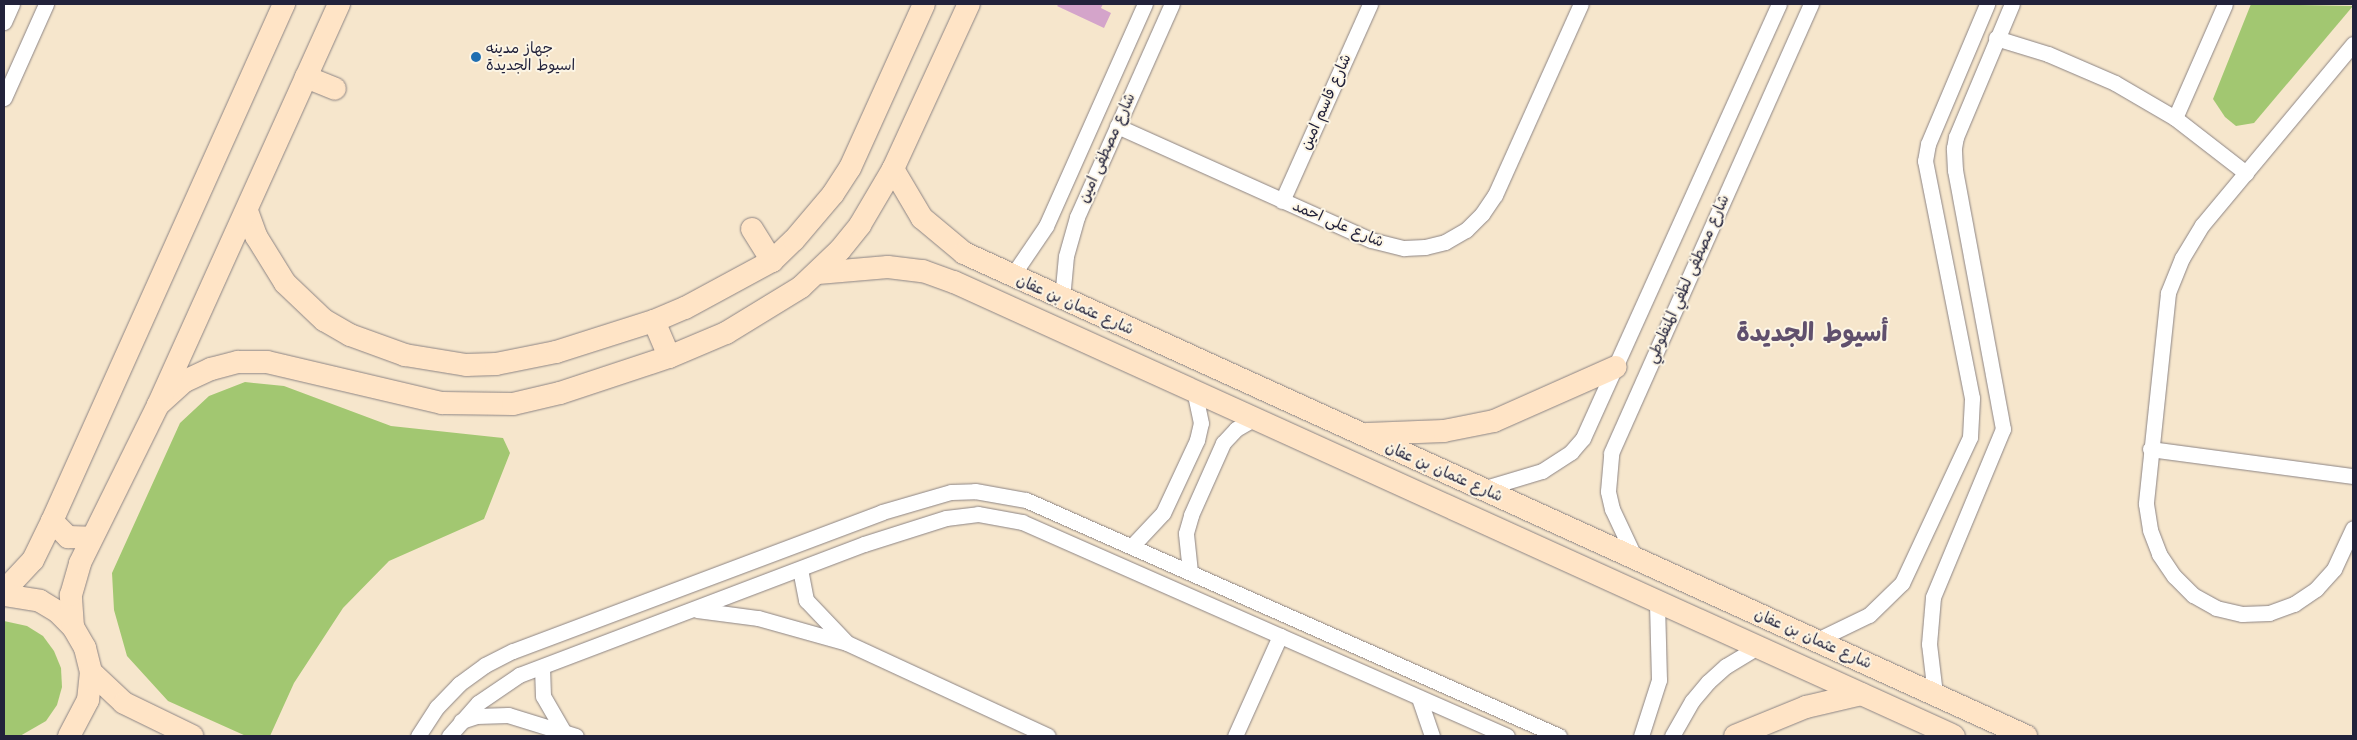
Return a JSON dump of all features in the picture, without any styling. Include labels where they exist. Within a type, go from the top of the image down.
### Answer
[{"type":"street","points":[[4,22],[12,4]]},
{"type":"street","points":[[4,98],[46,4]]},
{"type":"street","points":[[4,591],[33,560],[52,522],[284,4]]},
{"type":"street","points":[[73,627],[71,594],[91,538],[158,405],[339,4]]},
{"type":"street","points":[[247,211],[269,260],[303,303],[350,335],[405,355],[435,362],[496,364],[556,352],[654,321],[714,294],[772,261],[815,218],[850,168],[924,4]]},
{"type":"street","points":[[158,405],[185,381],[211,369],[238,362],[286,365],[408,396],[478,406],[513,404],[560,393],[669,357],[755,318],[818,273],[860,225],[894,169],[969,4]]},
{"type":"street","name":"شارع مصطفى امين","points":[[1012,276],[1046,226],[1145,4]]},
{"type":"street","name":"شارع مصطفى امين","points":[[1062,299],[1062,276],[1070,236],[1172,4]]},
{"type":"street","name":"شارع قاسم امين","points":[[1282,201],[1370,4]]},
{"type":"street","name":"شارع على احمد","points":[[1117,126],[1371,240],[1404,248],[1446,242],[1466,230],[1482,214],[1494,195],[1581,4]]},
{"type":"street","name":"شارع مصطفى لطفي المنفلوطي","points":[[1482,489],[1542,471],[1571,452],[1591,422],[1779,4]]},
{"type":"street","name":"شارع مصطفى لطفي المنفلوطي","points":[[1635,558],[1612,509],[1608,490],[1611,453],[1811,4]]},
{"type":"street","points":[[1817,640],[1870,615],[1902,584],[1972,428],[1972,398],[1925,161],[1928,144],[1987,4]]},
{"type":"street","points":[[1922,722],[1935,694],[1929,644],[1933,597],[2004,429],[1954,159],[1956,137],[1996,38],[2012,4]]},
{"type":"street","points":[[2175,118],[2225,4]]},
{"type":"street","points":[[1996,38],[2082,67],[2175,118],[2246,173]]},
{"type":"street","points":[[2353,44],[2191,241],[2174,275],[2167,302],[2150,449],[2146,504],[2150,530],[2159,554],[2180,582],[2216,608],[2242,614],[2269,613],[2294,604],[2316,590],[2334,569],[2353,528]]},
{"type":"street","points":[[1968,48],[1989,56]]},
{"type":"street","points":[[4,60],[18,66]]},
{"type":"street","points":[[306,77],[335,89]]},
{"type":"street","name":"شارع عثمان بن عفان","points":[[894,169],[922,218],[941,237],[964,253],[2026,736]]},
{"type":"street","points":[[752,229],[772,261]]},
{"type":"street","name":"شارع عثمان بن عفان","points":[[818,273],[888,267],[923,271],[954,282],[1954,736]]},
{"type":"street","points":[[654,321],[669,357]]},
{"type":"street","points":[[1361,434],[1444,431],[1494,421],[1616,367]]},
{"type":"street","points":[[1132,546],[1163,513],[1197,440],[1201,423],[1194,390]]},
{"type":"street","points":[[1190,572],[1186,533],[1191,515],[1223,443],[1236,429],[1255,418]]},
{"type":"street","points":[[2150,449],[2353,476]]},
{"type":"street","points":[[418,736],[438,707],[459,684],[485,665],[513,651],[882,512],[951,492],[1000,493],[1026,500],[1559,736]]},
{"type":"street","points":[[994,516],[1000,493]]},
{"type":"street","points":[[449,736],[461,721],[497,688],[542,667],[691,609],[946,518],[994,516],[1022,522],[1507,736]]},
{"type":"street","points":[[52,522],[68,537],[91,538]]},
{"type":"street","points":[[1572,562],[1584,535]]},
{"type":"street","points":[[800,569],[806,600],[847,643]]},
{"type":"street","points":[[4,595],[40,602],[58,612],[73,627],[85,648],[91,672],[86,707],[69,736]]},
{"type":"street","points":[[1640,736],[1660,680],[1657,601]]},
{"type":"street","points":[[691,609],[758,618],[847,643],[1048,736]]},
{"type":"street","points":[[1235,736],[1280,636]]},
{"type":"street","points":[[1672,736],[1692,701],[1708,682],[1726,666],[1758,647]]},
{"type":"street","points":[[542,667],[544,696],[570,733]]},
{"type":"street","points":[[91,672],[106,690],[124,703],[192,736]]},
{"type":"street","points":[[1735,736],[1806,707],[1862,694]]},
{"type":"street","points":[[1419,698],[1432,736]]},
{"type":"street","points":[[461,721],[492,715],[508,716],[570,733]]},
{"type":"street","points":[[1473,736],[1490,729]]},
{"type":"green space","points":[[2251,4],[2353,6],[2254,123],[2236,126],[2225,117],[2213,99]]},
{"type":"green space","points":[[245,382],[284,386],[391,426],[503,438],[510,453],[484,519],[389,561],[343,608],[294,683],[270,736],[246,736],[168,701],[127,656],[114,610],[112,573],[180,423],[209,396]]},
{"type":"green space","points":[[4,621],[27,626],[43,636],[54,651],[61,668],[62,687],[57,705],[46,721],[20,736],[4,736]]},
{"type":"building","points":[[1059,4],[1103,4],[1101,8],[1111,13],[1104,28],[1057,6]]},
{"type":"place","name":"جهاز مدينه اسيوط الجديدة","points":[[476,57]]},
{"type":"district","name":"أسيوط الجديدة","points":[[1812,332]]}]
